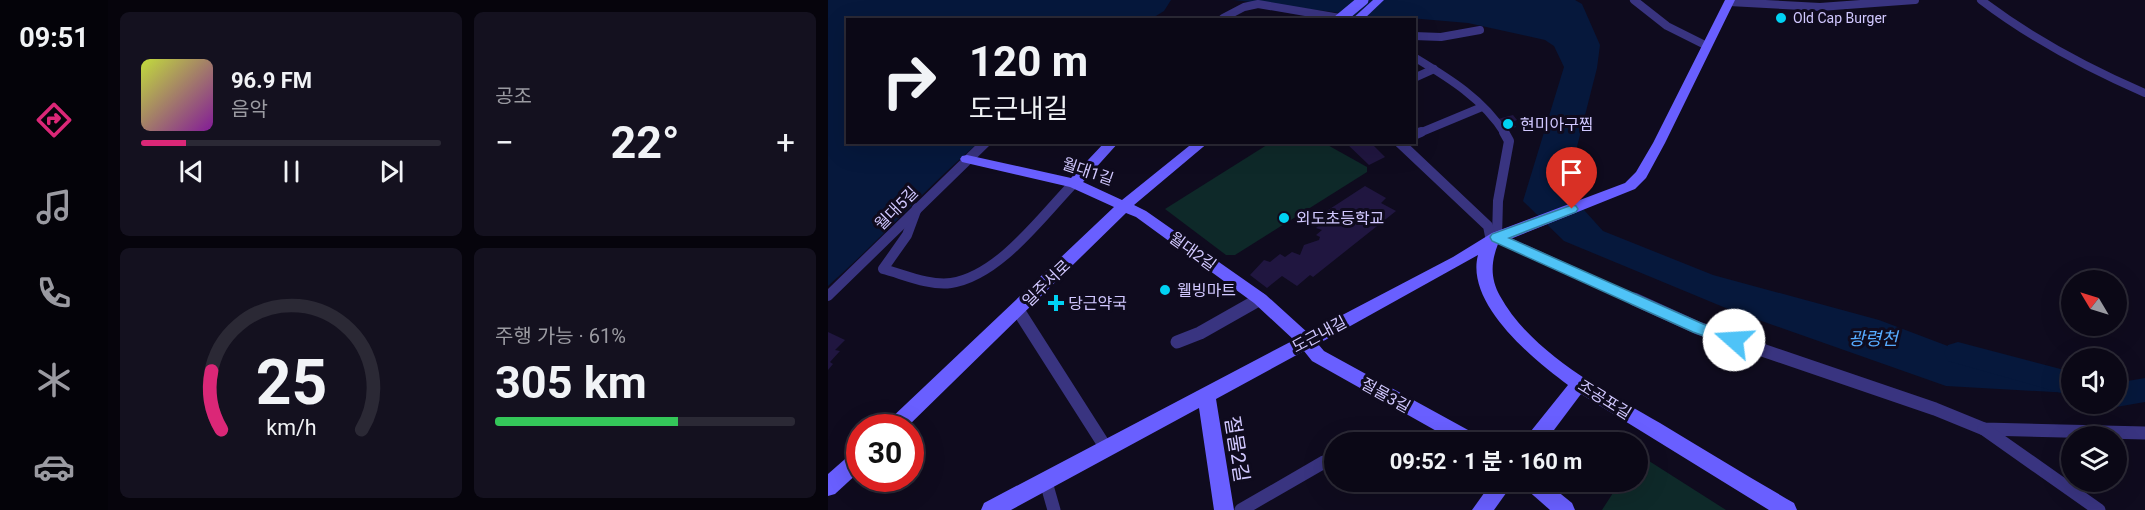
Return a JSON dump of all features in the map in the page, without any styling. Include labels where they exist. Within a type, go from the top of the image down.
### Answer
[{"type":"street","points":[[1341,18],[1363,0]]},
{"type":"street","points":[[1356,18],[1379,0]]},
{"type":"street","points":[[1634,0],[1667,26],[1707,46],[1730,1],[1820,7],[1915,0]]},
{"type":"street","points":[[1981,0],[2016,27],[2112,79],[2145,93]]},
{"type":"street","points":[[1228,18],[1244,7],[1258,4],[1343,18]]},
{"type":"street","points":[[1292,18],[1301,10]]},
{"type":"street","points":[[1416,36],[1441,37],[1480,30]]},
{"type":"street","name":"도근내길","points":[[991,510],[1494,239],[1630,186],[1641,175],[1707,46]]},
{"type":"street","points":[[1416,58],[1449,77],[1482,107],[1509,141],[1503,182],[1495,209],[1494,239]]},
{"type":"street","points":[[1416,77],[1434,69]]},
{"type":"street","points":[[1416,134],[1482,107]]},
{"type":"street","name":"월대5길","points":[[828,296],[984,144]]},
{"type":"street","points":[[916,208],[907,235],[883,269],[949,284],[974,277],[993,267],[1111,144]]},
{"type":"street","name":"일주서로","points":[[907,414],[1125,205],[1201,144]]},
{"type":"street","points":[[1401,144],[1488,226],[1494,239],[1698,328],[1935,409],[1984,429],[2099,510]]},
{"type":"street","name":"월대1길","points":[[967,159],[1074,183],[1125,205]]},
{"type":"street","name":"월대2길","points":[[1125,205],[1142,214],[1260,299],[1306,341]]},
{"type":"street","name":"조공포길","points":[[1494,239],[1484,264],[1485,276],[1502,312],[1536,351],[1579,384],[1787,510]]},
{"type":"street","points":[[1177,342],[1200,333],[1260,299]]},
{"type":"street","points":[[1018,310],[1106,448]]},
{"type":"street","name":"절물3길","points":[[1306,341],[1318,356],[1454,432]]},
{"type":"street","points":[[1542,432],[1579,384]]},
{"type":"street","name":"절물2길","points":[[1206,394],[1224,510]]},
{"type":"street","points":[[1984,429],[2145,433]]},
{"type":"street","points":[[1241,510],[1324,462]]},
{"type":"street","points":[[828,487],[846,471]]},
{"type":"street","points":[[1046,482],[1054,510]]},
{"type":"street","points":[[1482,510],[1496,492]]},
{"type":"street","points":[[1544,492],[1565,510]]},
{"type":"green space","points":[[1268,144],[1326,144],[1367,167],[1367,172],[1235,255],[1226,255],[1165,209]]},
{"type":"green space","points":[[1648,460],[1726,510],[1602,510],[1614,492],[1648,492]]},
{"type":"water","points":[[828,0],[1171,0],[1164,11],[1153,18],[846,18],[846,144],[977,144],[828,286]]},
{"type":"water","name":"광령천","points":[[1234,0],[1575,0],[1582,4],[1600,45],[1597,68],[1566,190],[1603,231],[1713,275],[1879,320],[1990,362],[2061,381],[2061,392],[1946,386],[1733,311],[1564,241],[1523,201],[1564,67],[1554,46],[1545,40],[1468,23],[1398,17],[1366,18]]},
{"type":"building","name":"현미아구찜","points":[[1513,115],[1517,120],[1512,122],[1516,127],[1507,130],[1498,119]]},
{"type":"building","points":[[1347,144],[1372,144],[1385,157],[1369,165]]},
{"type":"building","name":"외도초등학교","points":[[1365,186],[1386,198],[1381,203],[1396,211],[1313,277],[1310,275],[1297,286],[1282,276],[1267,288],[1250,275],[1264,260],[1270,262],[1280,254],[1285,257],[1292,252],[1300,255],[1304,245],[1319,240],[1320,237],[1316,235],[1322,230],[1316,228],[1325,220],[1319,216]]},
{"type":"building","points":[[828,332],[845,340],[835,350],[840,351],[830,362],[833,364],[828,370]]},
{"type":"waterway","name":"광령천","points":[[1958,353],[2061,381]]},
{"type":"waterway","name":"광령천","points":[[2127,393],[2145,390]]},
{"type":"place","name":"Old Cap Burger","points":[[1781,18]]},
{"type":"place","name":"현미아구찜","points":[[1508,124]]},
{"type":"place","name":"외도초등학교","points":[[1284,218]]},
{"type":"place","name":"웰빙마트","points":[[1165,290]]},
{"type":"place","name":"당근약국","points":[[1056,303]]},
{"type":"route","points":[[1572,209],[1497,237],[1698,328],[1734,340]]}]
